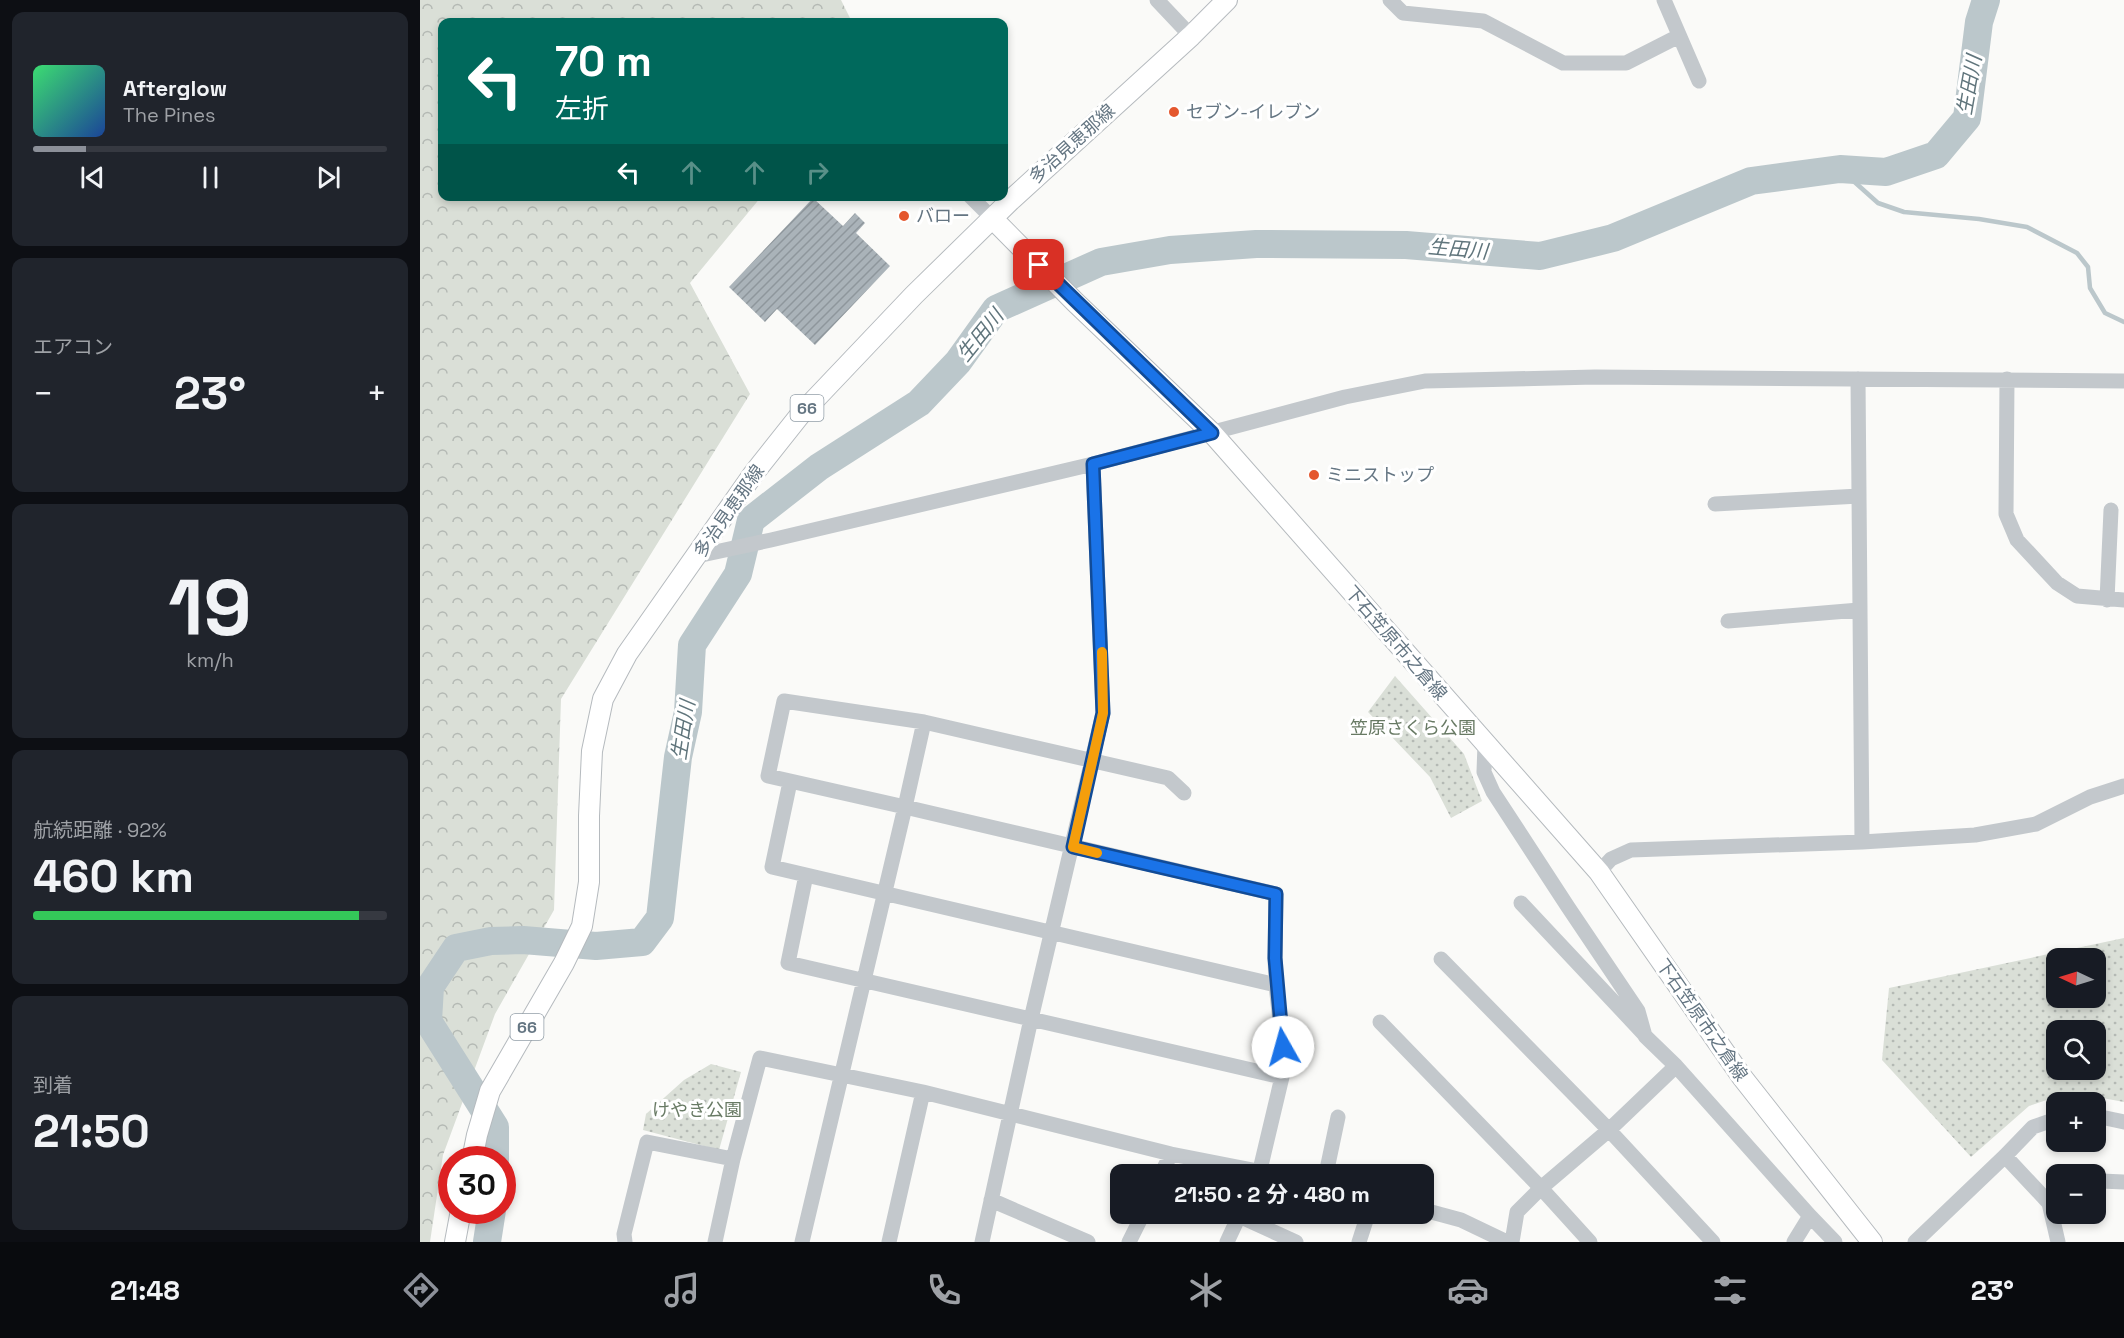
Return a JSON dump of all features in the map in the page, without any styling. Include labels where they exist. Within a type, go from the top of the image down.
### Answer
[{"type":"main road","name":"多治見恵那線","points":[[475,1146],[490,1091],[564,963],[582,926],[589,882],[592,751],[603,699],[627,654],[754,473],[800,415],[914,295],[1012,199],[1191,36],[1227,0]]},
{"type":"main road","name":"下石笠原市之倉線","points":[[993,219],[1075,302],[1212,433],[1599,872],[1742,1077],[1872,1242]]},
{"type":"main road","points":[[455,1242],[458,1224]]},
{"type":"street","points":[[1157,0],[1191,36]]},
{"type":"street","points":[[1390,0],[1403,13],[1483,21],[1563,63],[1626,63],[1679,36]]},
{"type":"street","points":[[1664,0],[1699,81]]},
{"type":"street","points":[[975,201],[993,219]]},
{"type":"street","points":[[697,556],[1093,464],[1345,397],[1425,381],[1595,377],[2124,381]]},
{"type":"street","points":[[1858,379],[1862,842]]},
{"type":"street","points":[[2007,379],[2006,514],[2017,540],[2057,583],[2077,596],[2124,600]]},
{"type":"street","points":[[982,1242],[1031,1019],[1103,713],[1093,464]]},
{"type":"street","points":[[1715,504],[1859,496]]},
{"type":"street","points":[[2107,600],[2111,510]]},
{"type":"street","points":[[1728,621],[1859,610]]},
{"type":"street","points":[[1184,793],[1168,778],[924,722],[784,701],[768,776],[1276,894],[1275,958],[1283,1047],[1282,1077],[1266,1164]]},
{"type":"street","points":[[802,1242],[924,722]]},
{"type":"street","points":[[1485,744],[1484,772],[1493,792],[1638,1011],[1645,1036]]},
{"type":"street","points":[[790,782],[772,867],[1276,985]]},
{"type":"street","points":[[1599,872],[1611,859],[1630,850],[1862,842],[1975,835],[2036,824],[2090,797],[2124,786]]},
{"type":"street","points":[[806,875],[788,963],[1282,1077]]},
{"type":"street","points":[[1521,903],[1676,1066],[1835,1242]]},
{"type":"street","points":[[1441,959],[1610,1130],[1713,1242]]},
{"type":"street","points":[[1380,1022],[1541,1188],[1590,1242]]},
{"type":"street","points":[[715,1242],[733,1159],[760,1058],[923,1092],[1218,1164]]},
{"type":"street","points":[[1512,1242],[1517,1212],[1541,1188],[1610,1130],[1676,1066]]},
{"type":"street","points":[[889,1242],[923,1092]]},
{"type":"street","points":[[1328,1164],[1338,1117]]},
{"type":"street","points":[[2106,1118],[2124,1122]]},
{"type":"street","points":[[1915,1242],[2033,1127],[2046,1122]]},
{"type":"street","points":[[625,1242],[624,1234],[647,1142],[733,1159]]},
{"type":"street","points":[[1166,1164],[1171,1154]]},
{"type":"street","points":[[2005,1156],[2046,1194]]},
{"type":"street","points":[[2106,1181],[2124,1182]]},
{"type":"street","points":[[991,1200],[1088,1242]]},
{"type":"street","points":[[1434,1213],[1461,1220],[1507,1242]]},
{"type":"street","points":[[1794,1242],[1810,1216]]},
{"type":"street","points":[[1130,1242],[1138,1224]]},
{"type":"street","points":[[1227,1242],[1235,1224]]},
{"type":"street","points":[[1258,1224],[1296,1242]]},
{"type":"street","points":[[1359,1242],[1365,1224]]},
{"type":"street","points":[[2056,1224],[2058,1242]]},
{"type":"green space","points":[[420,0],[841,0],[850,18],[438,18],[438,201],[758,201],[690,283],[750,394],[561,699],[554,910],[495,1014],[446,1146],[438,1146],[438,1188],[430,1242],[420,1242]]},
{"type":"green space","name":"笠原さくら公園","points":[[1395,676],[1464,754],[1482,801],[1451,818],[1430,777],[1368,712]]},
{"type":"green space","points":[[2124,938],[2124,1102],[2106,1099],[2106,1092],[2046,1092],[2046,1100],[2029,1106],[1971,1157],[1882,1060],[1889,988],[2046,955],[2046,1008],[2106,1008],[2106,948],[2077,948]]},
{"type":"green space","name":"けやき公園","points":[[711,1064],[741,1072],[719,1150],[643,1130],[646,1114],[684,1080]]},
{"type":"building","points":[[810,201],[816,201],[843,226],[855,213],[865,223],[856,233],[890,266],[815,345],[777,309],[765,322],[729,287]]},
{"type":"waterway","name":"生田川","points":[[495,1146],[495,1127],[428,1021],[430,987],[456,948],[491,941],[523,940],[596,946],[642,942],[660,918],[678,757],[688,712],[692,645],[738,574],[751,520],[819,467],[919,403],[958,362],[996,309],[1101,262],[1170,250],[1256,244],[1406,245],[1540,256],[1613,238],[1751,181],[1840,169],[1886,172],[1936,155],[1967,118],[1979,22],[1986,0]]},
{"type":"waterway","points":[[1840,169],[1878,203],[1904,212],[1979,219],[2027,227],[2077,253],[2088,267],[2090,288],[2105,313],[2124,322]]},
{"type":"waterway","name":"生田川","points":[[487,1242],[490,1224]]},
{"type":"slow traffic","points":[[1097,853],[1073,847],[1103,713],[1102,652]]},
{"type":"place","name":"セブン-イレブン","points":[[1174,112]]},
{"type":"place","name":"バロー","points":[[904,216]]},
{"type":"place","name":"ミニストップ","points":[[1314,475]]},
{"type":"route","points":[[1039,265],[1212,433],[1093,464],[1104,694],[1103,713],[1073,847],[1276,894],[1276,985],[1283,1047]]}]
